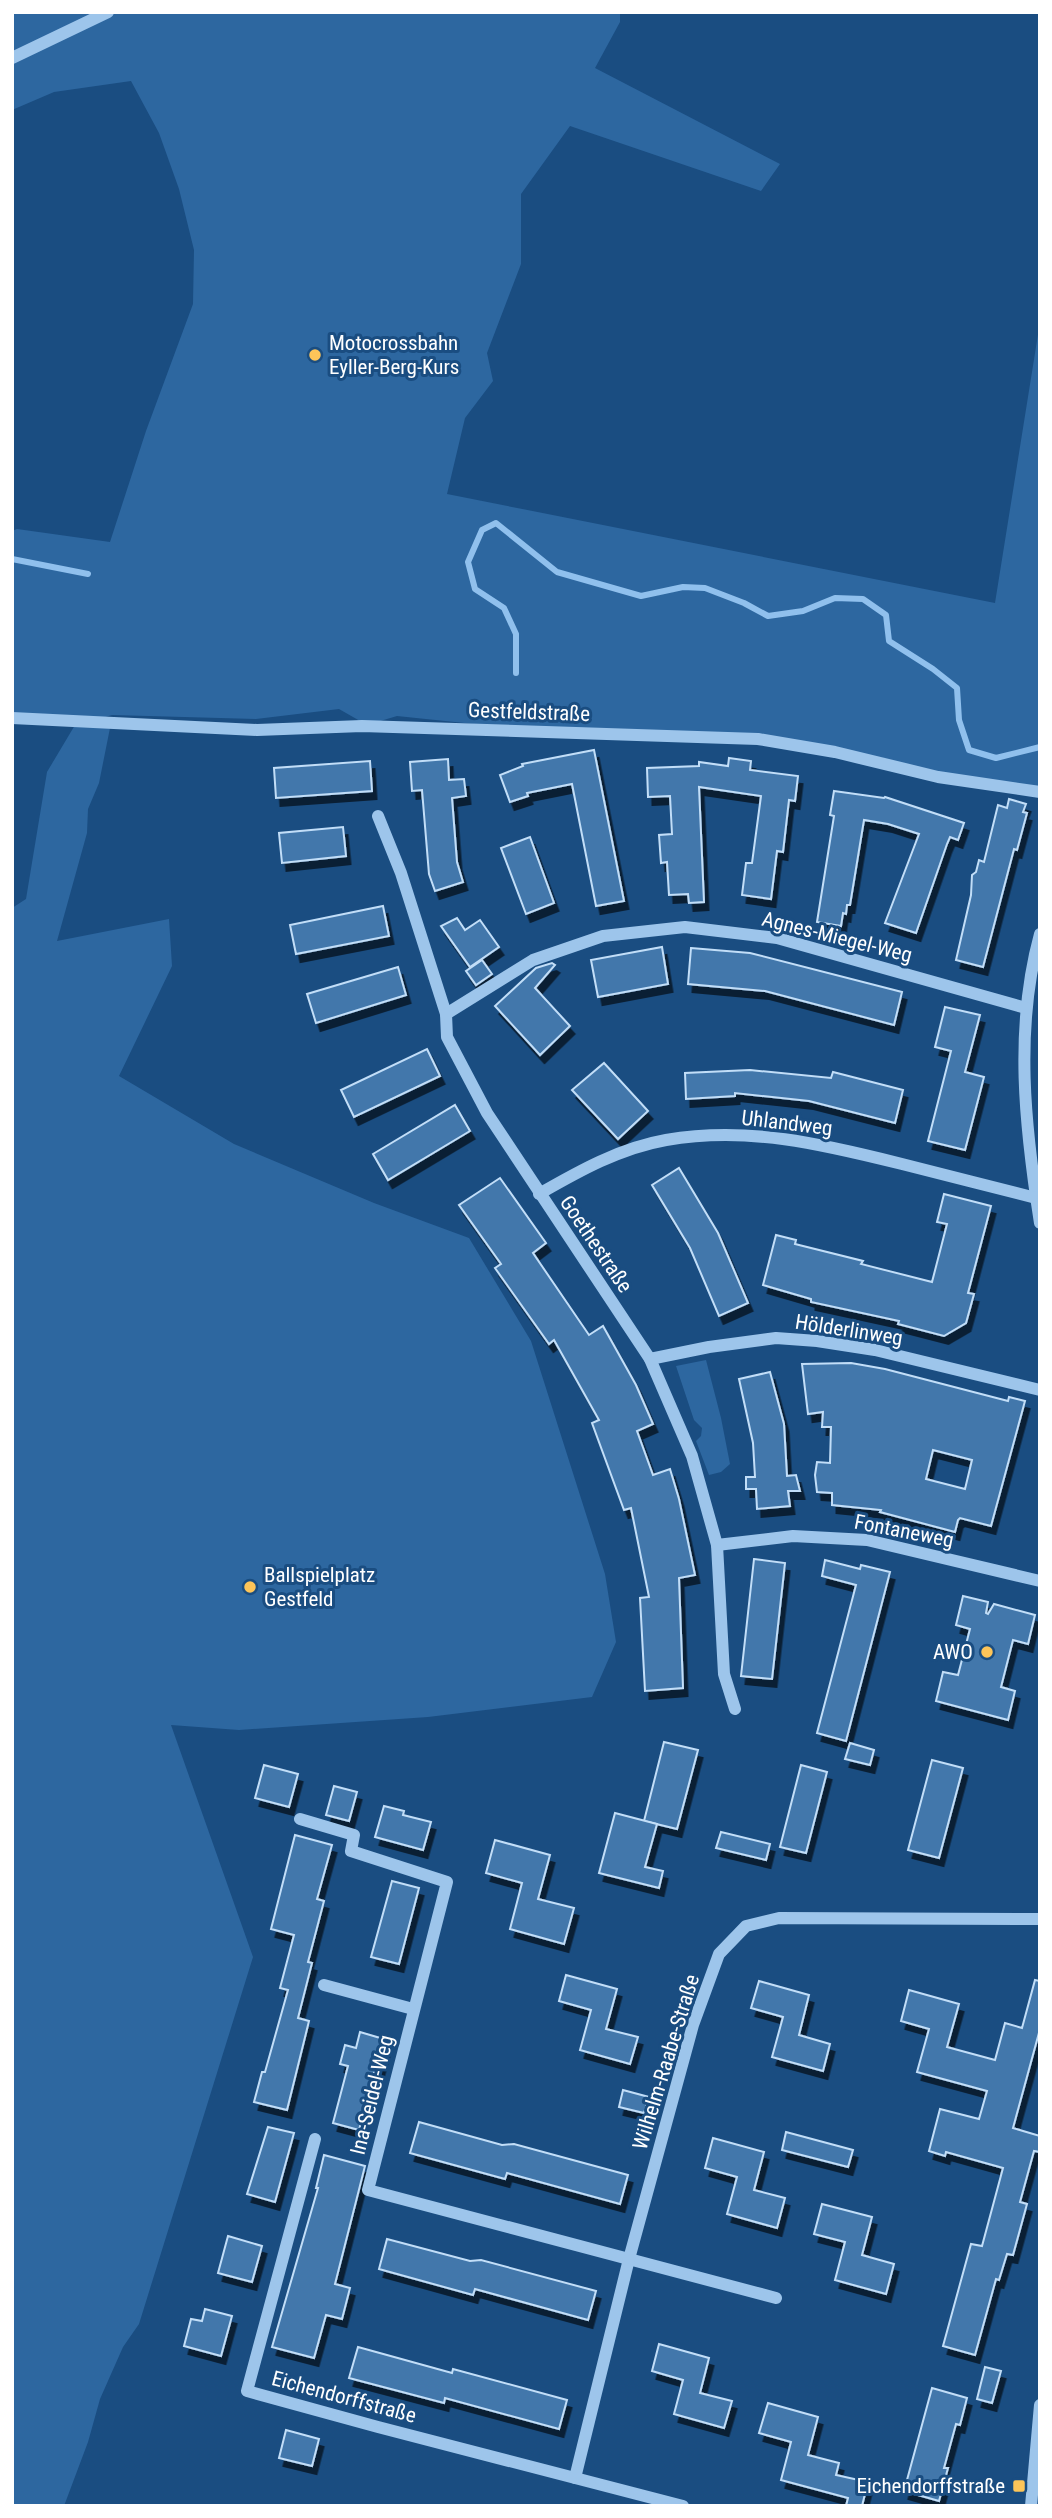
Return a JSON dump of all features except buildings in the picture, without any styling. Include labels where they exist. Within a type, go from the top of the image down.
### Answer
[{"type":"street","points":[[12,58],[108,12]]},
{"type":"street","name":"Gestfeldstraße","points":[[12,718],[257,730],[362,726],[758,739],[835,752],[938,778],[1040,792]]},
{"type":"street","name":"Goethestraße","points":[[378,816],[401,873],[446,1014],[447,1037],[487,1113],[650,1359],[692,1456],[717,1545],[724,1674],[735,1709]]},
{"type":"street","name":"Agnes-Miegel-Weg","points":[[446,1014],[533,960],[603,936],[685,927],[777,938],[1026,1008]]},
{"type":"street","points":[[1040,934],[1026,1008],[1024,1093],[1040,1223]]},
{"type":"street","name":"Uhlandweg","points":[[539,1194],[597,1161],[663,1141],[691,1137],[757,1136],[821,1143],[1036,1198]]},
{"type":"street","name":"Hölderlinweg","points":[[650,1359],[709,1347],[776,1338],[817,1341],[875,1350],[1040,1390]]},
{"type":"street","name":"Fontaneweg","points":[[717,1545],[793,1536],[867,1540],[1040,1581]]},
{"type":"street","name":"Ina-Seidel-Weg","points":[[300,1819],[354,1835],[351,1851],[447,1881],[368,2190],[629,2259]]},
{"type":"street","name":"Wilhelm-Raabe-Straße","points":[[575,2478],[629,2259],[694,2025],[719,1954],[746,1926],[779,1918],[1040,1919]]},
{"type":"street","points":[[324,1985],[413,2009]]},
{"type":"street","name":"Eichendorffstraße","points":[[316,2139],[247,2391],[683,2506]]},
{"type":"street","points":[[629,2259],[776,2298]]},
{"type":"street","points":[[1031,2506],[1039,2413]]},
{"type":"shaded area","points":[[12,12],[620,12],[620,22],[595,68],[780,164],[761,191],[570,126],[521,194],[521,264],[487,353],[493,381],[465,418],[447,494],[995,603],[1040,322],[1040,790],[758,739],[542,731],[397,716],[367,725],[339,709],[256,719],[112,715],[92,721],[111,723],[99,783],[88,809],[87,833],[57,941],[169,919],[172,966],[119,1076],[234,1144],[374,1203],[469,1238],[531,1341],[605,1574],[616,1642],[592,1697],[428,1717],[239,1730],[171,1725],[253,1957],[139,2324],[123,2347],[100,2399],[88,2442],[64,2506],[12,2506],[12,908],[26,899],[47,772],[78,720],[12,717],[12,531],[17,529],[110,542],[146,431],[193,304],[194,250],[179,189],[159,133],[131,81],[54,92],[12,110]]},
{"type":"shaded area","points":[[706,1360],[730,1464],[721,1472],[709,1475],[696,1441],[701,1436],[702,1428],[694,1420],[676,1366]]},
{"type":"waterway","points":[[516,673],[516,634],[504,608],[475,589],[468,562],[482,530],[496,523],[557,572],[641,596],[683,587],[705,588],[744,603],[768,616],[803,611],[835,598],[863,599],[886,615],[889,641],[957,688],[959,720],[969,750],[996,758],[1040,747]]},
{"type":"waterway","points":[[12,559],[88,574]]},
{"type":"place","name":"Motocrossbahn Eyller-Berg-Kurs","points":[[315,355]]},
{"type":"place","name":"Ballspielplatz Gestfeld","points":[[250,1587]]},
{"type":"place","name":"AWO","points":[[987,1652]]},
{"type":"place","name":"Eichendorffstraße","points":[[1019,2486]]}]
